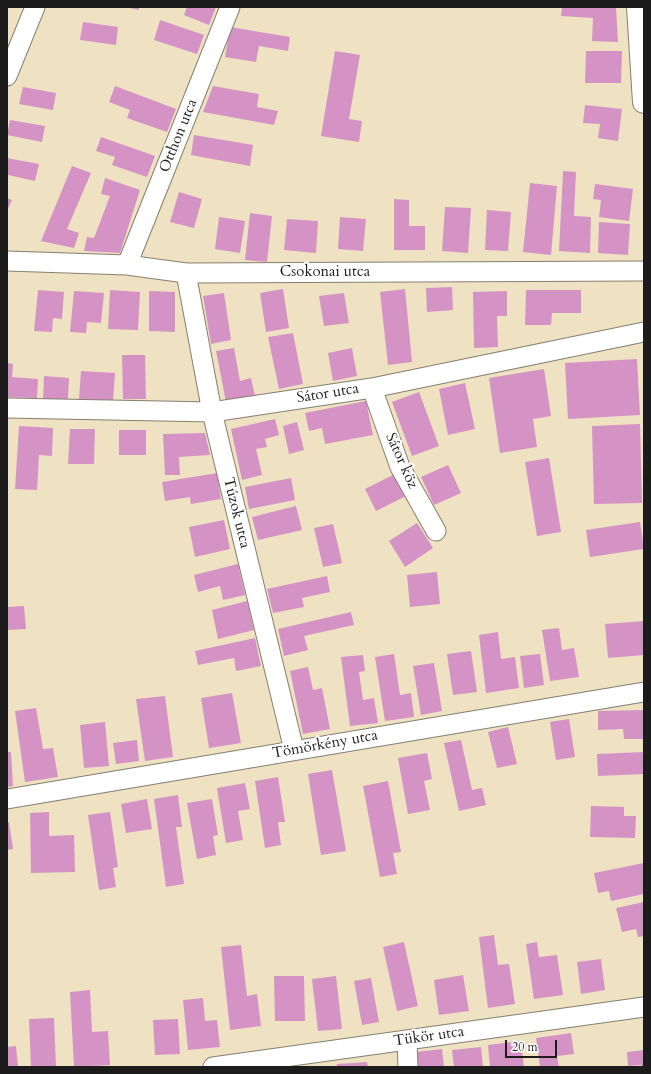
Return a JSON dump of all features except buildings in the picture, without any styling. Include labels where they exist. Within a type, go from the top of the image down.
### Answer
[{"type":"main road","points":[[638,7],[642,51],[644,102]]},
{"type":"street","points":[[7,76],[35,7]]},
{"type":"street","name":"Otthon utca","points":[[127,265],[230,7]]},
{"type":"street","name":"Csokonai utca","points":[[7,260],[127,265],[186,273],[644,271]]},
{"type":"street","name":"Túzok utca","points":[[186,273],[212,412],[294,750]]},
{"type":"street","name":"Sátor utca","points":[[7,408],[212,412],[372,388],[644,332]]},
{"type":"street","name":"Sátor köz","points":[[372,388],[400,467],[436,531]]},
{"type":"street","name":"Tömörkény utca","points":[[7,799],[644,692]]},
{"type":"street","name":"Tükör utca","points":[[213,1067],[644,1007]]},
{"type":"street","points":[[407,1040],[408,1067]]}]
